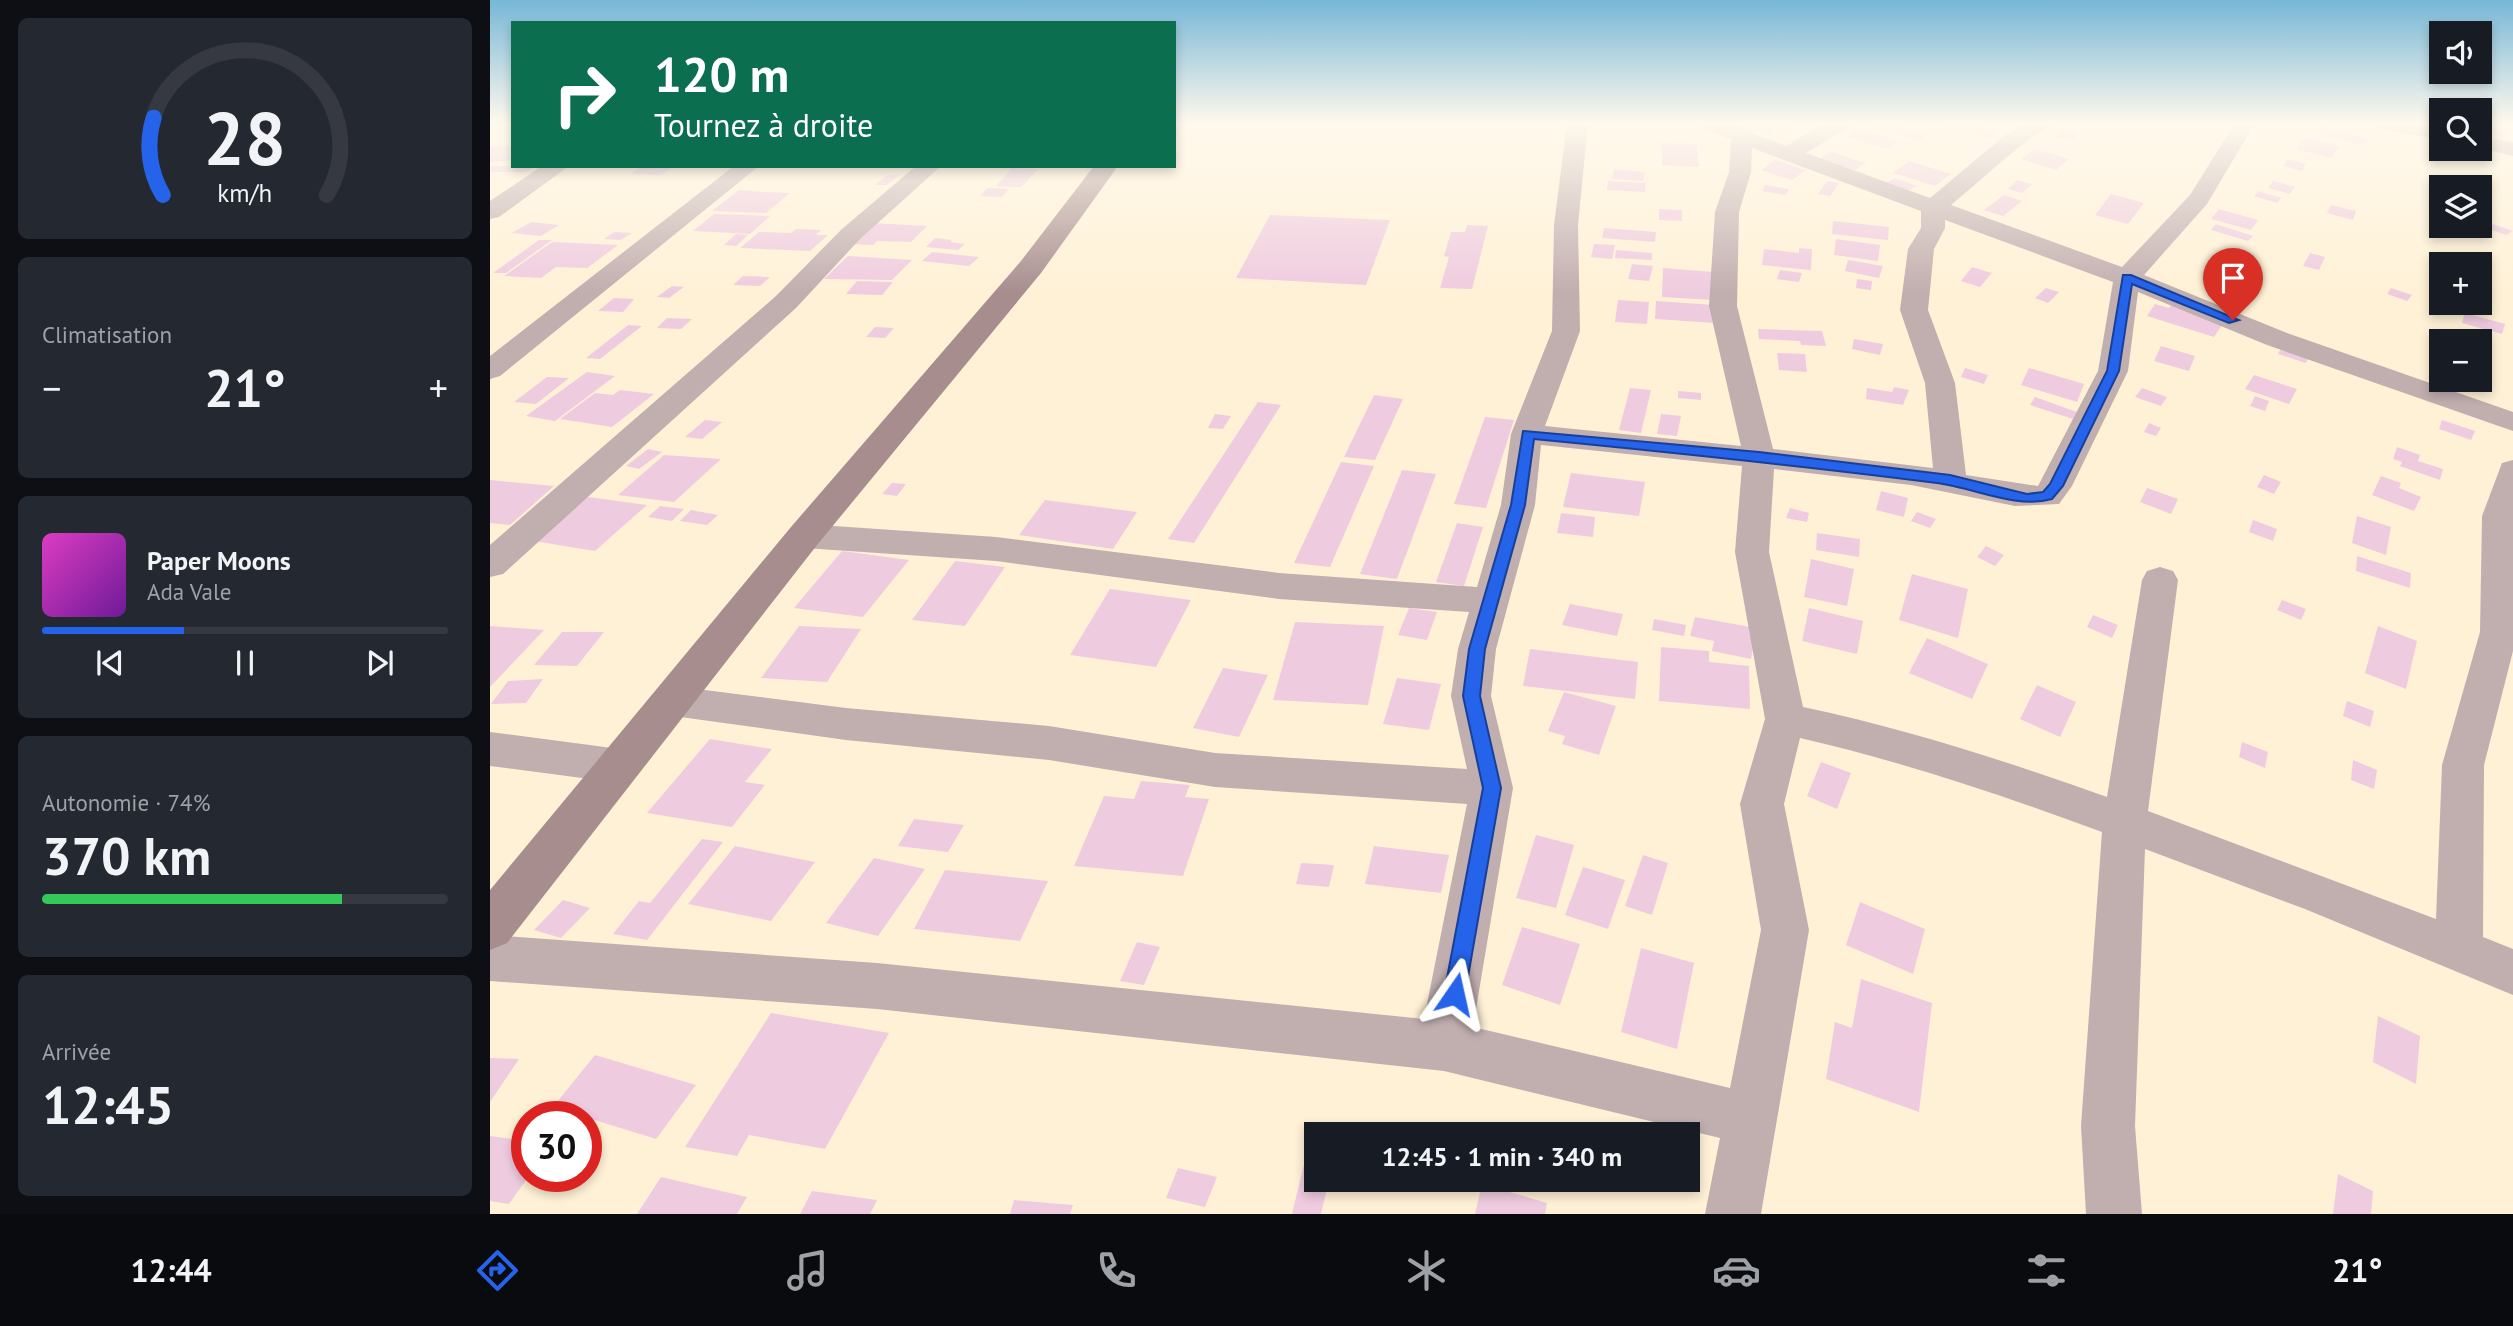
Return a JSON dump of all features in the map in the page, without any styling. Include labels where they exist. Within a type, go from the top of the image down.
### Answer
[{"type":"street","points":[[490,212],[538,180]]},
{"type":"street","points":[[490,370],[731,180]]},
{"type":"street","points":[[490,565],[786,302],[851,234],[914,180]]},
{"type":"street","points":[[490,927],[804,536],[1031,267],[1097,180]]},
{"type":"street","points":[[1444,1046],[1471,916],[1492,788],[1471,696],[1477,649],[1518,505],[1527,434],[1566,331],[1566,225],[1571,180]]},
{"type":"street","points":[[1733,1214],[1786,930],[1762,804],[1785,719],[1752,552],[1759,456],[1723,306],[1727,212],[1738,180]]},
{"type":"street","points":[[1857,180],[2127,278],[2277,338],[2513,422]]},
{"type":"street","points":[[1950,480],[1940,383],[1914,310],[1921,249],[1933,228],[1933,208],[1966,180]]},
{"type":"street","points":[[1527,434],[1759,456],[1950,480],[2027,498],[2047,496],[2056,486],[2113,371],[2127,278],[2199,199],[2211,180]]},
{"type":"street","points":[[2459,949],[2463,765],[2500,632],[2499,516],[2513,470]]},
{"type":"street","points":[[804,536],[996,549],[1279,586],[1492,601]]},
{"type":"street","points":[[2114,1214],[2108,1126],[2124,824],[2160,580]]},
{"type":"street","points":[[673,701],[846,724],[1049,743],[1216,770],[1492,788]]},
{"type":"street","points":[[1785,719],[1884,741],[1991,773],[2320,894],[2513,972]]},
{"type":"street","points":[[490,749],[620,766]]},
{"type":"street","points":[[490,958],[877,986],[1444,1046],[1750,1119]]},
{"type":"building","points":[[881,180],[893,180],[887,185],[875,185]]},
{"type":"building","points":[[1002,180],[1028,180],[1021,187],[996,186]]},
{"type":"building","points":[[1900,180],[1917,186],[1906,192],[1884,184]]},
{"type":"building","points":[[1914,180],[1943,180],[1935,186]]},
{"type":"building","points":[[2017,180],[2032,184],[2022,193],[2008,189]]},
{"type":"building","points":[[1608,181],[1646,183],[1645,192],[1607,190]]},
{"type":"building","points":[[1827,181],[1839,183],[1830,196],[1818,194]]},
{"type":"building","points":[[2273,181],[2295,187],[2290,194],[2268,188]]},
{"type":"building","points":[[1765,185],[1789,189],[1786,195],[1762,191]]},
{"type":"building","points":[[987,188],[1009,189],[1002,197],[980,196]]},
{"type":"building","points":[[739,190],[790,193],[766,213],[712,211]]},
{"type":"building","points":[[2258,191],[2281,198],[2277,203],[2254,196]]},
{"type":"building","points":[[2111,194],[2144,203],[2128,224],[2095,215]]},
{"type":"building","points":[[2004,195],[2022,201],[2003,216],[1984,210]]},
{"type":"building","points":[[2331,205],[2356,211],[2353,220],[2327,213]]},
{"type":"building","points":[[1659,209],[1682,210],[1682,221],[1659,220]]},
{"type":"building","points":[[2219,209],[2258,220],[2251,230],[2211,219]]},
{"type":"building","points":[[714,214],[770,216],[750,234],[693,231]]},
{"type":"building","points":[[1270,215],[1390,220],[1366,285],[1236,278]]},
{"type":"building","points":[[1833,221],[1889,227],[1888,240],[1832,234]]},
{"type":"building","points":[[531,222],[559,225],[541,236],[512,233]]},
{"type":"building","points":[[873,223],[927,226],[911,242],[877,241],[873,245],[851,244]]},
{"type":"building","points":[[2216,224],[2253,236],[2248,241],[2211,230]]},
{"type":"building","points":[[2492,224],[2513,231],[2506,235],[2492,230]]},
{"type":"building","points":[[1467,225],[1488,226],[1472,289],[1440,288],[1449,257],[1444,256],[1451,232],[1465,232]]},
{"type":"building","points":[[1604,228],[1656,232],[1655,242],[1602,238]]},
{"type":"building","points":[[796,229],[821,230],[816,235],[828,235],[810,251],[740,248],[759,232],[791,233]]},
{"type":"building","points":[[614,232],[632,233],[621,240],[604,239]]},
{"type":"building","points":[[736,234],[748,235],[736,246],[724,245]]},
{"type":"building","points":[[935,238],[965,244],[958,250],[926,247]]},
{"type":"building","points":[[1836,239],[1880,245],[1878,261],[1834,255]]},
{"type":"building","points":[[539,240],[552,240],[506,273],[493,273]]},
{"type":"building","points":[[552,242],[618,245],[587,268],[556,267],[541,278],[504,276]]},
{"type":"building","points":[[1594,244],[1615,245],[1612,259],[1591,257]]},
{"type":"building","points":[[1799,248],[1812,249],[1811,270],[1762,265],[1764,249],[1799,253]]},
{"type":"building","points":[[1616,250],[1652,253],[1652,260],[1615,258]]},
{"type":"building","points":[[932,252],[979,257],[969,266],[922,261]]},
{"type":"building","points":[[2310,253],[2325,257],[2319,270],[2303,266]]},
{"type":"building","points":[[848,256],[912,260],[892,280],[824,279]]},
{"type":"building","points":[[1848,260],[1883,266],[1879,278],[1845,271]]},
{"type":"building","points":[[1632,264],[1653,266],[1649,281],[1628,279]]},
{"type":"building","points":[[1972,267],[1992,273],[1980,287],[1961,281]]},
{"type":"building","points":[[1663,268],[1713,272],[1713,300],[1662,297]]},
{"type":"building","points":[[1780,270],[1802,273],[1799,282],[1777,279]]},
{"type":"building","points":[[743,276],[770,277],[760,286],[733,285]]},
{"type":"building","points":[[1857,279],[1872,281],[1871,290],[1856,288]]},
{"type":"building","points":[[857,281],[893,282],[882,295],[846,294]]},
{"type":"building","points":[[672,286],[684,287],[669,298],[657,297]]},
{"type":"building","points":[[2046,288],[2059,292],[2048,303],[2035,298]]},
{"type":"building","points":[[2391,288],[2412,295],[2407,301],[2387,294]]},
{"type":"building","points":[[614,298],[634,299],[623,312],[598,311]]},
{"type":"building","points":[[1618,300],[1649,302],[1647,324],[1615,322]]},
{"type":"building","points":[[1656,301],[1729,306],[1730,324],[1655,319]]},
{"type":"building","points":[[2155,304],[2169,308],[2171,305],[2224,322],[2214,337],[2147,316]]},
{"type":"building","points":[[2464,315],[2472,315],[2505,324],[2502,334],[2492,329],[2462,323]]},
{"type":"building","points":[[667,318],[692,319],[681,329],[657,328]]},
{"type":"building","points":[[628,325],[642,326],[600,359],[586,358]]},
{"type":"building","points":[[875,327],[894,328],[885,338],[866,337]]},
{"type":"building","points":[[1758,329],[1822,331],[1826,346],[1801,345],[1800,341],[1759,339]]},
{"type":"building","points":[[1854,339],[1883,344],[1880,355],[1852,349]]},
{"type":"building","points":[[2161,346],[2195,356],[2189,371],[2154,361]]},
{"type":"building","points":[[2282,346],[2309,355],[2306,363],[2278,354]]},
{"type":"building","points":[[1777,353],[1805,354],[1807,372],[1779,370]]},
{"type":"building","points":[[1965,368],[1988,375],[1984,384],[1961,377]]},
{"type":"building","points":[[2029,368],[2084,384],[2077,402],[2021,385]]},
{"type":"building","points":[[587,372],[615,376],[555,421],[526,416]]},
{"type":"building","points":[[2254,375],[2297,389],[2289,404],[2245,389]]},
{"type":"building","points":[[547,377],[569,378],[536,404],[514,402]]},
{"type":"building","points":[[1894,387],[1909,390],[1903,405],[1866,399],[1867,388],[1892,392]]},
{"type":"building","points":[[1630,388],[1651,390],[1641,433],[1619,430]]},
{"type":"building","points":[[2142,388],[2167,397],[2161,406],[2135,397]]},
{"type":"building","points":[[620,390],[654,394],[612,427],[560,419],[595,393],[613,395]]},
{"type":"building","points":[[1678,391],[1701,393],[1701,400],[1678,398]]},
{"type":"building","points":[[1374,395],[1403,399],[1375,460],[1344,457]]},
{"type":"building","points":[[2255,396],[2269,401],[2265,411],[2250,406]]},
{"type":"building","points":[[2035,397],[2077,412],[2073,419],[2030,405]]},
{"type":"building","points":[[1258,402],[1281,405],[1194,543],[1168,539]]},
{"type":"building","points":[[1215,414],[1231,416],[1223,429],[1208,428]]},
{"type":"building","points":[[1661,414],[1681,416],[1677,436],[1657,434]]},
{"type":"building","points":[[1485,417],[1514,420],[1486,508],[1454,504]]},
{"type":"building","points":[[705,420],[722,422],[702,439],[685,437]]},
{"type":"building","points":[[2442,420],[2475,431],[2471,440],[2439,429]]},
{"type":"building","points":[[2149,423],[2161,428],[2156,436],[2144,432]]},
{"type":"building","points":[[2397,447],[2420,455],[2418,461],[2443,469],[2440,480],[2400,466],[2402,462],[2393,459]]},
{"type":"building","points":[[648,449],[662,452],[639,469],[626,466]]},
{"type":"building","points":[[664,455],[721,459],[674,502],[618,495]]},
{"type":"building","points":[[1341,462],[1374,466],[1330,567],[1294,563]]},
{"type":"building","points":[[1402,470],[1436,474],[1397,579],[1360,574]]},
{"type":"building","points":[[1571,473],[1645,482],[1639,516],[1563,507]]},
{"type":"building","points":[[2264,475],[2281,482],[2274,494],[2257,487]]},
{"type":"building","points":[[2381,476],[2401,483],[2399,488],[2421,497],[2414,511],[2372,495]]},
{"type":"building","points":[[490,480],[554,486],[510,525],[490,523]]},
{"type":"building","points":[[892,483],[906,484],[897,496],[882,494]]},
{"type":"building","points":[[2147,488],[2178,499],[2171,514],[2140,502]]},
{"type":"building","points":[[1881,491],[1908,498],[1904,517],[1876,510]]},
{"type":"building","points":[[588,497],[647,505],[595,551],[534,541]]},
{"type":"building","points":[[1045,500],[1137,512],[1113,549],[1019,535]]},
{"type":"building","points":[[660,506],[684,509],[672,521],[648,517]]},
{"type":"building","points":[[1790,508],[1809,513],[1807,522],[1786,518]]},
{"type":"building","points":[[691,510],[718,515],[707,525],[680,521]]},
{"type":"building","points":[[1917,512],[1936,519],[1930,528],[1911,521]]},
{"type":"building","points":[[1561,513],[1595,517],[1593,537],[1557,533]]},
{"type":"building","points":[[2357,516],[2391,527],[2386,555],[2352,543]]},
{"type":"building","points":[[2253,520],[2277,529],[2273,541],[2249,532]]},
{"type":"building","points":[[1457,523],[1483,527],[1464,586],[1436,582]]},
{"type":"building","points":[[1817,533],[1860,539],[1859,557],[1816,550]]},
{"type":"building","points":[[1986,546],[2004,555],[1995,566],[1977,557]]},
{"type":"building","points":[[842,551],[909,560],[863,617],[794,608]]},
{"type":"building","points":[[2357,556],[2411,573],[2410,588],[2356,571]]},
{"type":"building","points":[[1811,559],[1854,569],[1847,606],[1804,597]]},
{"type":"building","points":[[955,561],[1005,567],[965,626],[912,620]]},
{"type":"building","points":[[1912,574],[1968,589],[1958,638],[1899,620]]},
{"type":"building","points":[[1110,589],[1191,600],[1156,667],[1070,655]]},
{"type":"building","points":[[2282,600],[2306,609],[2301,620],[2277,610]]},
{"type":"building","points":[[1570,604],[1623,614],[1617,636],[1562,625]]},
{"type":"building","points":[[1409,608],[1437,612],[1427,640],[1398,635]]},
{"type":"building","points":[[1809,608],[1863,621],[1857,654],[1802,641]]},
{"type":"building","points":[[2093,615],[2118,625],[2112,638],[2087,627]]},
{"type":"building","points":[[1695,617],[1756,628],[1751,659],[1712,651],[1714,641],[1690,636]]},
{"type":"building","points":[[1654,619],[1686,625],[1684,636],[1652,630]]},
{"type":"building","points":[[1295,622],[1384,626],[1368,705],[1273,700]]},
{"type":"building","points":[[490,626],[544,630],[490,687]]},
{"type":"building","points":[[799,626],[861,629],[827,682],[761,678]]},
{"type":"building","points":[[2378,626],[2417,641],[2406,689],[2365,673]]},
{"type":"building","points":[[562,632],[604,632],[577,666],[534,665]]},
{"type":"building","points":[[1927,638],[1988,664],[1972,699],[1909,673]]},
{"type":"building","points":[[1661,647],[1709,651],[1709,662],[1749,666],[1750,709],[1659,701]]},
{"type":"building","points":[[1530,649],[1638,662],[1635,699],[1523,686]]},
{"type":"building","points":[[1223,668],[1268,675],[1239,737],[1193,728]]},
{"type":"building","points":[[1397,678],[1441,684],[1429,730],[1383,724]]},
{"type":"building","points":[[543,679],[526,703],[491,704],[508,681]]},
{"type":"building","points":[[2037,685],[2076,702],[2060,737],[2020,719]]},
{"type":"building","points":[[1564,692],[1616,706],[1599,755],[1562,744],[1565,736],[1548,731]]},
{"type":"building","points":[[2347,701],[2374,711],[2370,727],[2343,716]]},
{"type":"building","points":[[710,739],[772,749],[745,782],[765,785],[732,827],[647,813]]},
{"type":"building","points":[[2242,742],[2268,752],[2265,768],[2239,757]]},
{"type":"building","points":[[2353,760],[2377,770],[2374,789],[2351,780]]},
{"type":"building","points":[[1821,762],[1851,773],[1837,809],[1807,796]]},
{"type":"building","points":[[1141,781],[1190,785],[1185,797],[1209,799],[1183,876],[1074,866],[1104,796],[1134,799]]},
{"type":"building","points":[[914,819],[964,825],[948,852],[898,846]]},
{"type":"building","points":[[1536,835],[1574,845],[1556,908],[1516,898]]},
{"type":"building","points":[[702,839],[723,842],[647,940],[613,934],[639,901],[650,903]]},
{"type":"building","points":[[735,846],[815,862],[771,921],[688,904]]},
{"type":"building","points":[[1374,846],[1449,855],[1441,893],[1365,884]]},
{"type":"building","points":[[1643,855],[1668,863],[1652,915],[1625,906]]},
{"type":"building","points":[[874,858],[925,869],[878,936],[826,923]]},
{"type":"building","points":[[1301,863],[1334,865],[1329,887],[1296,884]]},
{"type":"building","points":[[1583,867],[1625,880],[1608,929],[1565,915]]},
{"type":"building","points":[[945,870],[1048,881],[1020,941],[914,929]]},
{"type":"building","points":[[563,900],[590,908],[561,938],[534,930]]},
{"type":"building","points":[[1860,902],[1925,929],[1913,974],[1846,945]]},
{"type":"building","points":[[1522,927],[1580,944],[1560,1005],[1502,985]]},
{"type":"building","points":[[1137,942],[1160,947],[1144,985],[1120,981]]},
{"type":"building","points":[[1641,948],[1694,963],[1677,1049],[1621,1032]]},
{"type":"building","points":[[1861,979],[1932,1003],[1919,1112],[1826,1079],[1835,1022],[1852,1028]]},
{"type":"building","points":[[771,1013],[889,1033],[825,1149],[749,1135],[737,1156],[685,1147]]},
{"type":"building","points":[[2378,1016],[2420,1036],[2416,1084],[2373,1062]]},
{"type":"building","points":[[595,1055],[696,1085],[656,1139],[602,1122],[602,1101],[558,1101]]},
{"type":"building","points":[[490,1058],[519,1059],[490,1102]]},
{"type":"building","points":[[490,1136],[511,1139],[511,1192],[518,1192],[509,1204],[490,1201]]},
{"type":"building","points":[[1304,1164],[1304,1192],[1326,1192],[1321,1214],[1292,1214]]},
{"type":"building","points":[[1178,1168],[1217,1177],[1205,1207],[1166,1198]]},
{"type":"building","points":[[2338,1174],[2373,1191],[2371,1214],[2333,1214]]},
{"type":"building","points":[[661,1177],[747,1197],[737,1214],[637,1214]]},
{"type":"building","points":[[812,1191],[877,1200],[870,1214],[800,1214]]},
{"type":"building","points":[[1480,1192],[1509,1192],[1547,1203],[1545,1214],[1475,1214]]},
{"type":"building","points":[[1014,1200],[1073,1205],[1070,1214],[1010,1214]]},
{"type":"route","points":[[1455,994],[1492,788],[1471,696],[1477,649],[1518,505],[1527,434],[1759,456],[1950,480],[2027,498],[2047,496],[2056,486],[2113,371],[2127,278],[2233,320]]}]
